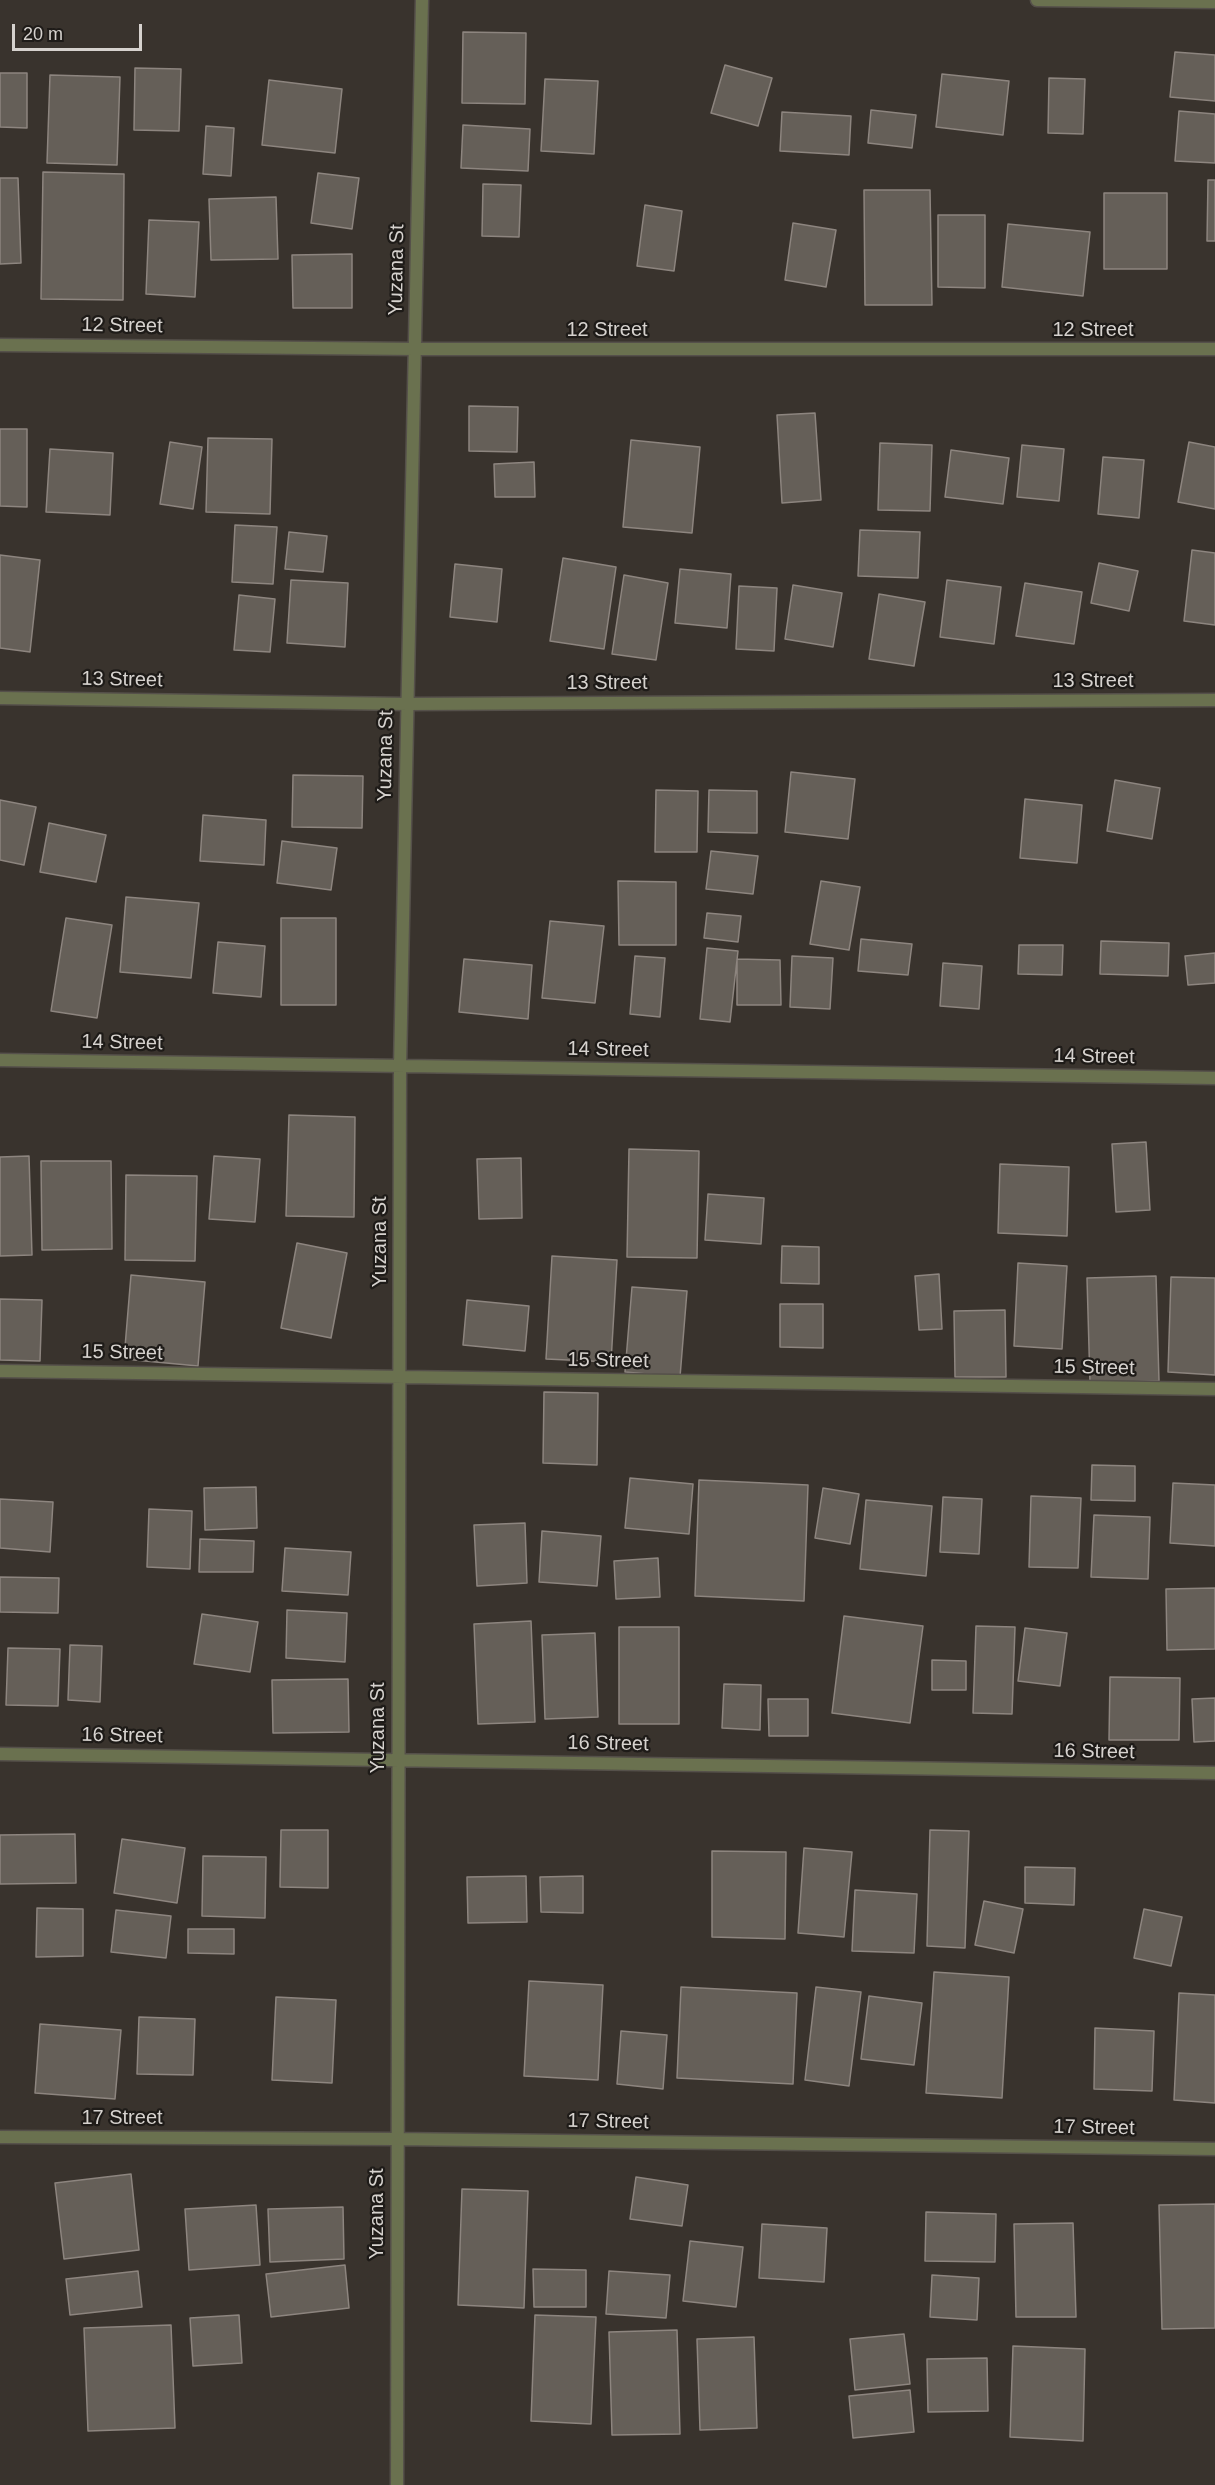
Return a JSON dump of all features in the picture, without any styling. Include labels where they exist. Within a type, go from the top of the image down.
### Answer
[{"type":"street","name":"Yuzana St","points":[[397,2485],[400,1067],[422,0]]},
{"type":"street","points":[[1037,0],[1215,2]]},
{"type":"street","name":"12 Street","points":[[0,345],[415,349],[1215,349]]},
{"type":"street","name":"13 Street","points":[[0,698],[407,704],[1215,700]]},
{"type":"street","name":"14 Street","points":[[0,1060],[1215,1078]]},
{"type":"street","name":"15 Street","points":[[0,1371],[1215,1389]]},
{"type":"street","name":"16 Street","points":[[0,1754],[1215,1773]]},
{"type":"street","name":"17 Street","points":[[0,2137],[396,2139],[1215,2149]]},
{"type":"building","points":[[463,32],[526,33],[525,104],[462,103]]},
{"type":"building","points":[[1175,52],[1215,55],[1215,101],[1170,97]]},
{"type":"building","points":[[725,65],[772,78],[758,126],[711,113]]},
{"type":"building","points":[[135,68],[181,69],[179,131],[134,130]]},
{"type":"building","points":[[0,73],[27,73],[27,128],[0,127]]},
{"type":"building","points":[[942,74],[1009,81],[1003,135],[936,127]]},
{"type":"building","points":[[50,75],[120,77],[117,165],[47,163]]},
{"type":"building","points":[[1049,78],[1085,79],[1083,134],[1048,133]]},
{"type":"building","points":[[545,79],[598,81],[594,154],[541,151]]},
{"type":"building","points":[[269,80],[342,89],[335,153],[262,145]]},
{"type":"building","points":[[871,110],[916,115],[912,148],[868,143]]},
{"type":"building","points":[[1179,111],[1215,114],[1215,163],[1175,161]]},
{"type":"building","points":[[782,112],[851,116],[849,155],[780,151]]},
{"type":"building","points":[[463,125],[530,129],[528,171],[461,168]]},
{"type":"building","points":[[206,126],[234,128],[231,176],[203,174]]},
{"type":"building","points":[[43,172],[124,174],[123,300],[41,299]]},
{"type":"building","points":[[318,173],[359,178],[352,229],[311,223]]},
{"type":"building","points":[[0,178],[18,178],[21,263],[0,264]]},
{"type":"building","points":[[1208,180],[1215,180],[1215,241],[1207,241]]},
{"type":"building","points":[[483,184],[521,185],[519,237],[482,236]]},
{"type":"building","points":[[864,190],[930,190],[932,305],[865,305]]},
{"type":"building","points":[[1104,193],[1167,193],[1167,269],[1104,269]]},
{"type":"building","points":[[276,197],[278,259],[211,260],[209,199]]},
{"type":"building","points":[[645,205],[682,211],[674,271],[637,266]]},
{"type":"building","points":[[938,215],[985,215],[985,288],[938,287]]},
{"type":"building","points":[[149,220],[199,222],[195,297],[146,294]]},
{"type":"building","points":[[793,223],[836,230],[826,287],[785,280]]},
{"type":"building","points":[[1008,224],[1090,232],[1083,296],[1002,287]]},
{"type":"building","points":[[352,254],[352,308],[293,308],[292,255]]},
{"type":"building","points":[[469,406],[518,407],[517,452],[469,451]]},
{"type":"building","points":[[815,413],[821,500],[782,503],[777,415]]},
{"type":"building","points":[[0,429],[27,429],[27,507],[0,506]]},
{"type":"building","points":[[208,438],[272,439],[270,514],[206,512]]},
{"type":"building","points":[[631,440],[700,447],[692,533],[623,527]]},
{"type":"building","points":[[170,442],[202,447],[193,509],[160,504]]},
{"type":"building","points":[[1189,442],[1215,447],[1215,509],[1178,502]]},
{"type":"building","points":[[880,443],[932,445],[930,511],[878,510]]},
{"type":"building","points":[[1022,445],[1064,449],[1059,501],[1017,497]]},
{"type":"building","points":[[50,449],[113,453],[110,515],[46,512]]},
{"type":"building","points":[[951,450],[1009,458],[1003,504],[945,497]]},
{"type":"building","points":[[1103,457],[1144,460],[1139,518],[1098,514]]},
{"type":"building","points":[[534,462],[535,497],[495,497],[494,464]]},
{"type":"building","points":[[235,525],[277,527],[273,584],[232,582]]},
{"type":"building","points":[[860,530],[920,532],[918,578],[858,576]]},
{"type":"building","points":[[289,532],[327,536],[323,572],[285,569]]},
{"type":"building","points":[[1192,550],[1215,553],[1215,625],[1184,621]]},
{"type":"building","points":[[0,555],[40,560],[30,652],[0,648]]},
{"type":"building","points":[[563,558],[616,567],[604,649],[550,641]]},
{"type":"building","points":[[1099,563],[1138,571],[1129,611],[1091,603]]},
{"type":"building","points":[[455,564],[502,569],[497,622],[450,617]]},
{"type":"building","points":[[680,569],[731,574],[727,628],[675,623]]},
{"type":"building","points":[[624,575],[668,583],[656,660],[612,654]]},
{"type":"building","points":[[291,580],[348,583],[345,647],[287,643]]},
{"type":"building","points":[[947,580],[1001,587],[994,644],[940,637]]},
{"type":"building","points":[[1025,583],[1082,592],[1074,644],[1016,636]]},
{"type":"building","points":[[793,585],[842,593],[833,647],[785,639]]},
{"type":"building","points":[[739,586],[777,588],[774,651],[736,649]]},
{"type":"building","points":[[879,594],[925,602],[914,666],[869,659]]},
{"type":"building","points":[[239,595],[275,599],[270,652],[234,650]]},
{"type":"building","points":[[791,772],[855,779],[848,839],[785,832]]},
{"type":"building","points":[[293,775],[363,776],[362,828],[292,827]]},
{"type":"building","points":[[1115,780],[1160,788],[1152,839],[1107,831]]},
{"type":"building","points":[[656,790],[698,791],[697,852],[655,852]]},
{"type":"building","points":[[709,790],[757,791],[757,833],[708,832]]},
{"type":"building","points":[[1025,799],[1082,805],[1077,863],[1020,858]]},
{"type":"building","points":[[0,800],[36,807],[24,865],[0,860]]},
{"type":"building","points":[[203,815],[266,820],[264,865],[200,861]]},
{"type":"building","points":[[49,823],[106,835],[96,882],[40,872]]},
{"type":"building","points":[[282,841],[337,848],[331,890],[277,883]]},
{"type":"building","points":[[711,851],[758,856],[753,894],[706,889]]},
{"type":"building","points":[[618,881],[676,882],[676,945],[619,945]]},
{"type":"building","points":[[821,881],[860,887],[849,950],[810,944]]},
{"type":"building","points":[[126,897],[199,903],[191,978],[120,972]]},
{"type":"building","points":[[707,913],[741,916],[738,942],[704,938]]},
{"type":"building","points":[[66,918],[112,925],[97,1018],[51,1011]]},
{"type":"building","points":[[281,918],[336,918],[336,1005],[281,1005]]},
{"type":"building","points":[[550,921],[604,926],[595,1003],[542,998]]},
{"type":"building","points":[[861,939],[912,944],[908,975],[858,971]]},
{"type":"building","points":[[1101,941],[1169,943],[1168,976],[1100,974]]},
{"type":"building","points":[[218,942],[265,946],[261,997],[213,993]]},
{"type":"building","points":[[1019,945],[1063,945],[1062,975],[1018,974]]},
{"type":"building","points":[[707,948],[738,951],[730,1022],[700,1019]]},
{"type":"building","points":[[1215,953],[1215,983],[1188,985],[1185,956]]},
{"type":"building","points":[[635,956],[665,958],[660,1017],[630,1014]]},
{"type":"building","points":[[792,956],[833,958],[830,1009],[790,1007]]},
{"type":"building","points":[[464,959],[532,965],[528,1019],[459,1012]]},
{"type":"building","points":[[737,959],[780,960],[781,1005],[737,1005]]},
{"type":"building","points":[[943,963],[982,966],[979,1009],[940,1006]]},
{"type":"building","points":[[289,1115],[355,1117],[354,1217],[286,1216]]},
{"type":"building","points":[[1146,1142],[1150,1210],[1116,1212],[1112,1144]]},
{"type":"building","points":[[629,1149],[699,1151],[697,1258],[627,1257]]},
{"type":"building","points":[[29,1156],[32,1255],[0,1256],[0,1157]]},
{"type":"building","points":[[214,1156],[260,1159],[255,1222],[209,1219]]},
{"type":"building","points":[[521,1158],[522,1218],[479,1219],[477,1159]]},
{"type":"building","points":[[41,1161],[111,1161],[112,1249],[42,1250]]},
{"type":"building","points":[[1000,1164],[1069,1167],[1067,1236],[998,1233]]},
{"type":"building","points":[[126,1175],[197,1176],[195,1261],[125,1260]]},
{"type":"building","points":[[708,1194],[764,1198],[761,1244],[705,1240]]},
{"type":"building","points":[[297,1243],[347,1253],[331,1338],[281,1328]]},
{"type":"building","points":[[782,1246],[819,1247],[819,1284],[781,1283]]},
{"type":"building","points":[[552,1256],[617,1260],[611,1362],[546,1359]]},
{"type":"building","points":[[1018,1263],[1067,1266],[1062,1349],[1014,1346]]},
{"type":"building","points":[[939,1274],[942,1329],[919,1330],[915,1276]]},
{"type":"building","points":[[131,1275],[205,1282],[198,1366],[124,1359]]},
{"type":"building","points":[[1156,1276],[1159,1381],[1090,1383],[1087,1278]]},
{"type":"building","points":[[1171,1277],[1215,1278],[1215,1375],[1168,1372]]},
{"type":"building","points":[[632,1287],[687,1291],[680,1377],[625,1372]]},
{"type":"building","points":[[0,1299],[42,1300],[40,1361],[0,1360]]},
{"type":"building","points":[[467,1300],[529,1306],[525,1351],[463,1345]]},
{"type":"building","points":[[780,1304],[823,1304],[823,1348],[780,1347]]},
{"type":"building","points":[[1005,1310],[1006,1377],[955,1377],[954,1311]]},
{"type":"building","points":[[544,1392],[598,1393],[597,1465],[543,1463]]},
{"type":"building","points":[[1092,1465],[1135,1466],[1135,1501],[1091,1500]]},
{"type":"building","points":[[630,1478],[693,1484],[689,1534],[625,1528]]},
{"type":"building","points":[[699,1480],[808,1485],[804,1601],[695,1596]]},
{"type":"building","points":[[1173,1483],[1215,1485],[1215,1546],[1170,1543]]},
{"type":"building","points":[[256,1487],[257,1528],[205,1530],[204,1488]]},
{"type":"building","points":[[823,1488],[859,1494],[850,1544],[815,1538]]},
{"type":"building","points":[[1031,1496],[1081,1498],[1078,1568],[1029,1567]]},
{"type":"building","points":[[943,1497],[982,1499],[979,1554],[940,1552]]},
{"type":"building","points":[[0,1499],[53,1502],[50,1552],[0,1548]]},
{"type":"building","points":[[866,1500],[932,1506],[926,1576],[860,1569]]},
{"type":"building","points":[[149,1509],[192,1511],[190,1569],[147,1567]]},
{"type":"building","points":[[1094,1515],[1150,1517],[1148,1579],[1091,1577]]},
{"type":"building","points":[[525,1523],[527,1583],[477,1586],[474,1525]]},
{"type":"building","points":[[542,1531],[601,1536],[597,1586],[539,1582]]},
{"type":"building","points":[[200,1539],[254,1541],[253,1572],[199,1572]]},
{"type":"building","points":[[285,1548],[351,1552],[348,1595],[282,1591]]},
{"type":"building","points":[[658,1558],[660,1597],[616,1599],[614,1561]]},
{"type":"building","points":[[0,1577],[59,1578],[58,1613],[0,1612]]},
{"type":"building","points":[[1215,1588],[1215,1649],[1167,1650],[1166,1589]]},
{"type":"building","points":[[287,1610],[347,1613],[345,1662],[286,1658]]},
{"type":"building","points":[[202,1614],[258,1622],[250,1672],[194,1664]]},
{"type":"building","points":[[844,1616],[923,1626],[910,1723],[832,1713]]},
{"type":"building","points":[[531,1621],[535,1722],[478,1724],[474,1624]]},
{"type":"building","points":[[976,1626],[1015,1627],[1012,1714],[973,1713]]},
{"type":"building","points":[[619,1627],[679,1627],[679,1724],[619,1724]]},
{"type":"building","points":[[1025,1628],[1067,1633],[1060,1686],[1018,1681]]},
{"type":"building","points":[[595,1633],[598,1717],[545,1719],[542,1635]]},
{"type":"building","points":[[70,1645],[102,1646],[100,1702],[68,1700]]},
{"type":"building","points":[[8,1648],[60,1649],[58,1706],[6,1705]]},
{"type":"building","points":[[932,1660],[966,1661],[966,1690],[932,1690]]},
{"type":"building","points":[[1110,1677],[1180,1678],[1179,1740],[1109,1740]]},
{"type":"building","points":[[348,1679],[349,1732],[273,1733],[272,1680]]},
{"type":"building","points":[[724,1684],[761,1685],[760,1730],[722,1728]]},
{"type":"building","points":[[1215,1698],[1215,1741],[1194,1742],[1192,1699]]},
{"type":"building","points":[[768,1699],[808,1699],[808,1736],[769,1736]]},
{"type":"building","points":[[281,1830],[328,1830],[328,1888],[280,1887]]},
{"type":"building","points":[[930,1830],[969,1831],[965,1948],[927,1946]]},
{"type":"building","points":[[75,1834],[76,1883],[0,1884],[0,1835]]},
{"type":"building","points":[[122,1839],[185,1848],[177,1903],[114,1893]]},
{"type":"building","points":[[804,1848],[852,1852],[844,1937],[798,1933]]},
{"type":"building","points":[[712,1851],[786,1852],[785,1939],[712,1937]]},
{"type":"building","points":[[203,1856],[266,1857],[265,1918],[202,1916]]},
{"type":"building","points":[[1025,1867],[1075,1868],[1074,1905],[1025,1903]]},
{"type":"building","points":[[526,1876],[527,1922],[468,1923],[467,1877]]},
{"type":"building","points":[[583,1876],[583,1913],[541,1912],[540,1877]]},
{"type":"building","points":[[855,1890],[917,1894],[914,1953],[852,1951]]},
{"type":"building","points":[[984,1901],[1023,1909],[1014,1953],[975,1945]]},
{"type":"building","points":[[37,1908],[83,1909],[83,1956],[36,1957]]},
{"type":"building","points":[[1144,1909],[1182,1917],[1171,1966],[1134,1958]]},
{"type":"building","points":[[116,1910],[171,1916],[166,1958],[111,1952]]},
{"type":"building","points":[[188,1929],[234,1929],[234,1954],[188,1953]]},
{"type":"building","points":[[934,1972],[1009,1977],[1002,2098],[926,2093]]},
{"type":"building","points":[[529,1981],[603,1985],[598,2080],[524,2076]]},
{"type":"building","points":[[681,1987],[797,1993],[793,2084],[677,2078]]},
{"type":"building","points":[[816,1987],[861,1992],[849,2086],[805,2080]]},
{"type":"building","points":[[1179,1993],[1215,1995],[1215,2103],[1174,2100]]},
{"type":"building","points":[[869,1996],[922,2003],[914,2065],[861,2059]]},
{"type":"building","points":[[276,1997],[336,2000],[332,2083],[272,2080]]},
{"type":"building","points":[[139,2017],[195,2019],[193,2075],[137,2074]]},
{"type":"building","points":[[40,2024],[121,2030],[115,2099],[35,2093]]},
{"type":"building","points":[[1095,2028],[1154,2031],[1152,2091],[1094,2089]]},
{"type":"building","points":[[621,2031],[667,2035],[663,2089],[617,2084]]},
{"type":"building","points":[[131,2174],[139,2250],[64,2259],[55,2183]]},
{"type":"building","points":[[636,2177],[688,2185],[682,2226],[630,2219]]},
{"type":"building","points":[[462,2189],[528,2191],[524,2308],[458,2305]]},
{"type":"building","points":[[1215,2204],[1215,2328],[1162,2329],[1159,2205]]},
{"type":"building","points":[[256,2205],[260,2265],[189,2270],[185,2209]]},
{"type":"building","points":[[343,2207],[344,2259],[270,2262],[268,2209]]},
{"type":"building","points":[[926,2212],[996,2214],[995,2262],[925,2261]]},
{"type":"building","points":[[1073,2223],[1076,2317],[1016,2317],[1014,2224]]},
{"type":"building","points":[[762,2224],[827,2228],[824,2282],[759,2278]]},
{"type":"building","points":[[690,2241],[743,2247],[736,2307],[683,2301]]},
{"type":"building","points":[[345,2265],[349,2308],[271,2317],[266,2274]]},
{"type":"building","points":[[533,2269],[586,2270],[586,2307],[534,2307]]},
{"type":"building","points":[[138,2271],[142,2307],[70,2315],[66,2279]]},
{"type":"building","points":[[609,2271],[670,2275],[666,2318],[606,2314]]},
{"type":"building","points":[[932,2275],[979,2278],[977,2320],[930,2317]]},
{"type":"building","points":[[239,2315],[242,2363],[193,2366],[190,2318]]},
{"type":"building","points":[[535,2315],[596,2317],[591,2424],[531,2421]]},
{"type":"building","points":[[171,2325],[175,2428],[88,2431],[84,2328]]},
{"type":"building","points":[[677,2330],[680,2434],[612,2435],[609,2332]]},
{"type":"building","points":[[904,2334],[910,2384],[855,2390],[850,2339]]},
{"type":"building","points":[[754,2337],[757,2428],[700,2430],[697,2339]]},
{"type":"building","points":[[1013,2346],[1085,2349],[1083,2441],[1010,2437]]},
{"type":"building","points":[[987,2358],[988,2411],[928,2412],[927,2359]]},
{"type":"building","points":[[910,2390],[914,2432],[853,2438],[849,2396]]}]
